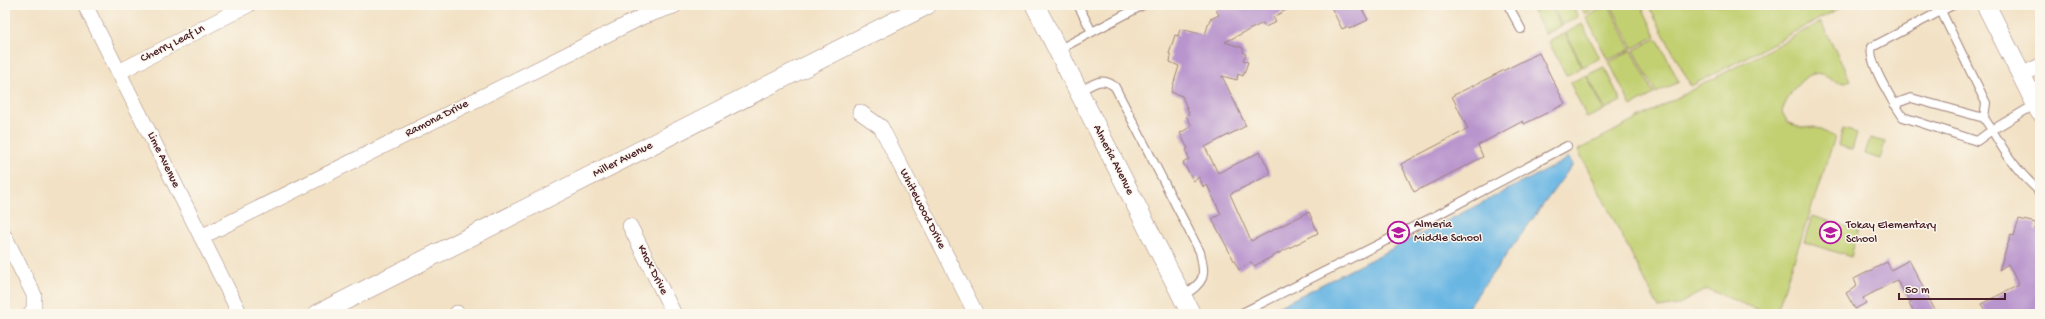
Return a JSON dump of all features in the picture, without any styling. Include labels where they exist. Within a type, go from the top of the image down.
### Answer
[{"type":"street","name":"Lime Avenue","points":[[85,5],[240,314]]},
{"type":"street","name":"Cherry Leaf Ln","points":[[119,72],[248,5]]},
{"type":"street","name":"Miller Avenue","points":[[318,314],[927,5]]},
{"type":"street","name":"Almeria Avenue","points":[[1035,5],[1191,314]]},
{"type":"street","points":[[1986,5],[2038,108]]},
{"type":"street","name":"Ramona Drive","points":[[201,237],[635,20],[674,6]]},
{"type":"street","points":[[2021,75],[2040,66]]},
{"type":"street","name":"Whitewood Drive","points":[[860,112],[881,127],[976,314]]},
{"type":"street","name":"Knox Drive","points":[[630,226],[674,314]]},
{"type":"street","points":[[5,237],[34,295],[32,311]]},
{"type":"lane","points":[[1078,5],[1092,32]]},
{"type":"lane","points":[[1058,50],[1143,5]]},
{"type":"lane","points":[[1508,5],[1521,29]]},
{"type":"lane","points":[[1954,5],[1872,47],[1870,51],[1872,60],[1894,104],[1903,117],[1976,141],[1992,130],[2038,108]]},
{"type":"lane","points":[[1941,11],[1986,103],[1984,118]]},
{"type":"lane","points":[[1078,92],[1103,80],[1108,81],[1114,87],[1200,252],[1205,271],[1203,278],[1198,286],[1183,296]]},
{"type":"lane","points":[[1894,104],[1911,98],[1984,118],[2009,159],[2038,192]]},
{"type":"lane","points":[[1240,314],[1437,215],[1567,146]]},
{"type":"lane","points":[[2038,192],[2040,180]]},
{"type":"green space","points":[[1530,5],[1550,5],[1561,26],[1545,34]]},
{"type":"green space","points":[[1552,5],[1572,5],[1578,17],[1562,25]]},
{"type":"green space","points":[[1580,5],[1603,5],[1585,14]]},
{"type":"green space","points":[[1609,5],[1631,49],[1608,60],[1586,17]]},
{"type":"green space","points":[[1611,5],[1641,5],[1656,36],[1633,48]]},
{"type":"green space","points":[[1648,5],[1846,5],[1691,86]]},
{"type":"green space","points":[[1821,22],[1850,80],[1839,82],[1818,73],[1810,75],[1804,79],[1792,92],[1782,112],[1787,121],[1795,126],[1802,128],[1814,127],[1835,137],[1776,314],[1768,314],[1707,289],[1677,305],[1659,308],[1578,150]]},
{"type":"green space","points":[[1582,24],[1600,58],[1583,67],[1566,33]]},
{"type":"green space","points":[[1565,33],[1582,67],[1566,76],[1549,42]]},
{"type":"green space","points":[[1657,38],[1679,82],[1656,93],[1634,50]]},
{"type":"green space","points":[[1632,50],[1654,94],[1631,106],[1609,62]]},
{"type":"green space","points":[[1604,67],[1621,101],[1605,109],[1587,75]]},
{"type":"green space","points":[[1586,75],[1604,110],[1587,118],[1570,83]]},
{"type":"green space","points":[[1843,129],[1857,133],[1852,150],[1838,145]]},
{"type":"green space","points":[[1870,138],[1885,142],[1880,159],[1865,154]]},
{"type":"green space","points":[[1812,216],[1858,230],[1851,257],[1804,242]]},
{"type":"water","points":[[1568,157],[1573,164],[1463,314],[1264,314],[1560,163]]},
{"type":"building","points":[[1228,5],[1296,5],[1273,17],[1276,22],[1265,27],[1263,23],[1225,42],[1243,48],[1243,52],[1246,54],[1243,60],[1248,62],[1243,76],[1238,74],[1237,80],[1222,76],[1246,126],[1205,147],[1218,173],[1260,152],[1271,174],[1230,194],[1251,241],[1309,212],[1318,233],[1254,266],[1251,262],[1239,270],[1212,219],[1221,214],[1207,185],[1203,187],[1199,177],[1194,181],[1183,163],[1189,159],[1186,150],[1188,149],[1180,133],[1192,126],[1186,116],[1189,113],[1182,96],[1171,92],[1179,66],[1170,62],[1171,55],[1169,54],[1175,35],[1178,36],[1180,29],[1205,35],[1210,19],[1219,15],[1216,10]]},
{"type":"building","points":[[1330,5],[1360,5],[1368,20],[1349,29],[1348,26],[1342,29]]},
{"type":"building","points":[[1539,53],[1565,104],[1524,124],[1523,121],[1478,145],[1483,157],[1414,192],[1401,164],[1468,129],[1452,96]]},
{"type":"building","points":[[2019,219],[2036,223],[2035,230],[2040,231],[2040,314],[1987,314],[1981,304],[2019,285],[2008,264],[1999,270],[2011,235],[2014,236]]},
{"type":"building","points":[[1909,260],[1937,314],[1915,314],[1909,304],[1911,303],[1897,280],[1863,298],[1866,303],[1855,309],[1846,293],[1857,286],[1854,279],[1887,262],[1891,270]]},
{"type":"place","name":"Almeria Middle School","points":[[1398,232]]},
{"type":"place","name":"Tokay Elementary School","points":[[1830,233]]}]
